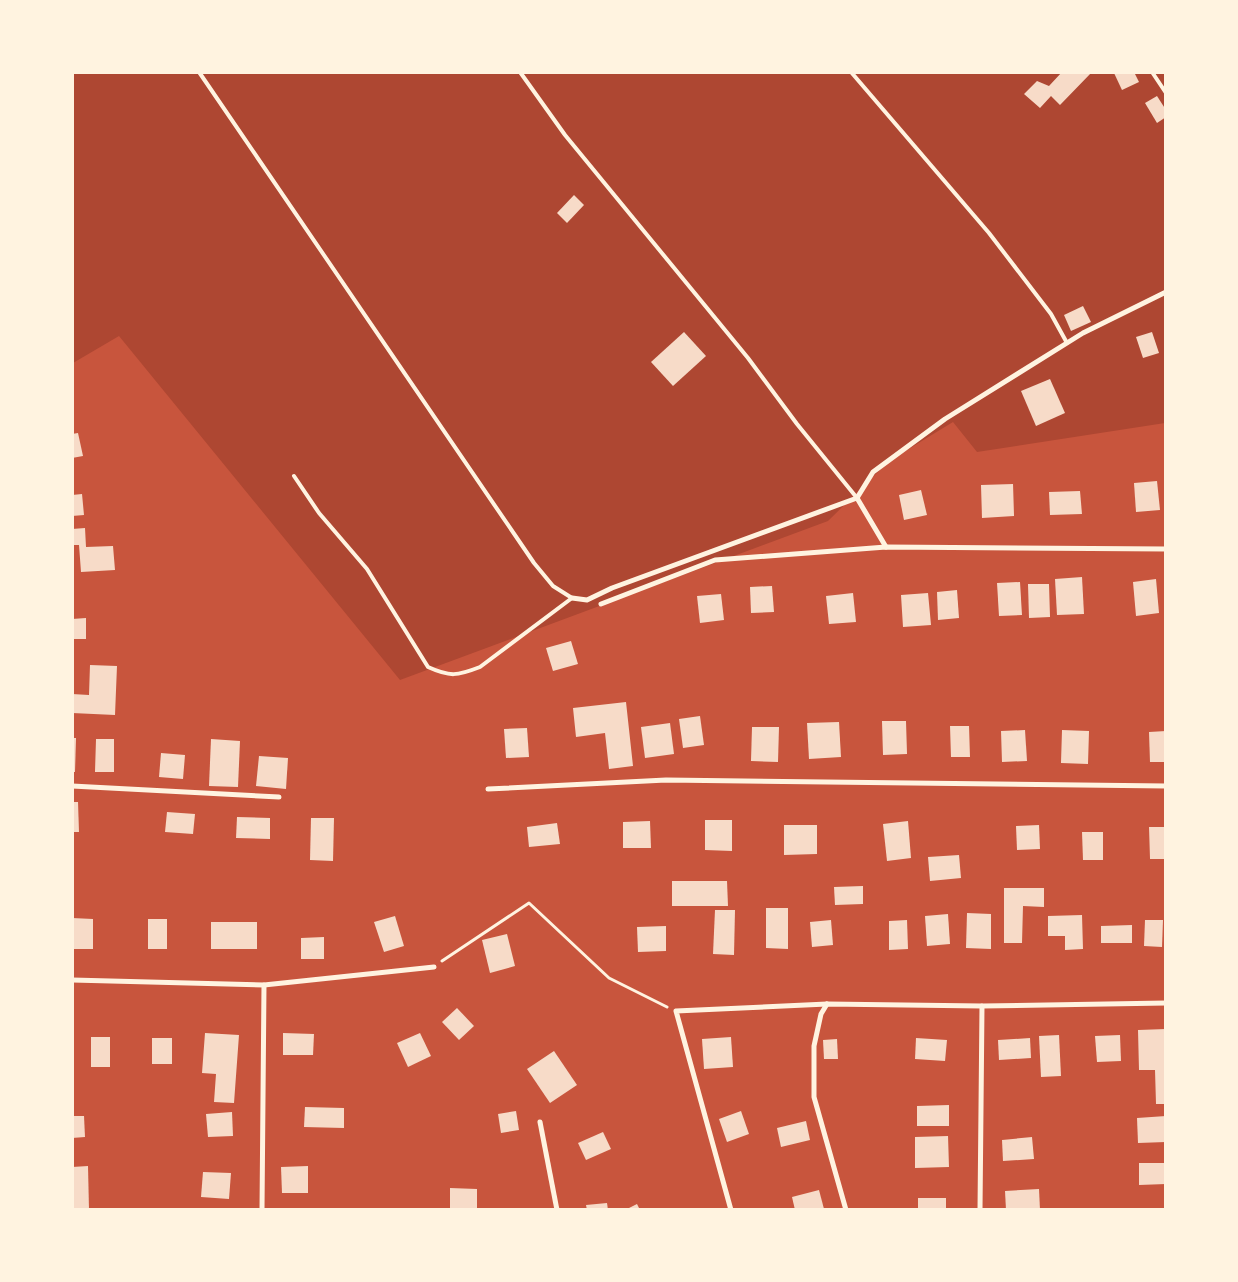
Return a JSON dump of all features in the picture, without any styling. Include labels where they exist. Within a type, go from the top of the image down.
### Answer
[{"type":"street","points":[[572,598],[587,600],[612,588],[856,498],[873,472],[945,418],[1083,333],[1166,292]]},
{"type":"street","points":[[856,498],[886,547]]},
{"type":"street","points":[[601,604],[715,560],[886,547],[1166,549]]},
{"type":"street","points":[[488,789],[666,780],[1166,786]]},
{"type":"street","points":[[72,786],[279,797]]},
{"type":"street","points":[[72,980],[264,985],[434,967]]},
{"type":"street","points":[[262,1210],[264,985]]},
{"type":"street","points":[[827,1004],[821,1014],[814,1046],[814,1097],[846,1210]]},
{"type":"street","points":[[731,1210],[676,1011],[827,1004],[982,1006],[1166,1004]]},
{"type":"street","points":[[980,1210],[982,1006]]},
{"type":"street","points":[[540,1122],[557,1210]]},
{"type":"lane","points":[[199,72],[534,563],[553,586],[572,598],[480,667],[464,673],[445,674],[428,667],[367,570],[319,513],[294,476]]},
{"type":"lane","points":[[520,72],[565,135],[748,358],[797,424],[856,498]]},
{"type":"lane","points":[[851,72],[989,233],[1051,314],[1067,343]]},
{"type":"lane","points":[[1152,72],[1166,93]]},
{"type":"path","points":[[434,967],[529,903],[609,978],[676,1011]]},
{"type":"shaded area","points":[[72,73],[1165,73],[1165,423],[977,452],[953,422],[889,461],[828,521],[400,680],[119,336],[73,363]]},
{"type":"building","points":[[1062,72],[1092,72],[1060,105],[1051,96],[1040,108],[1024,94],[1037,81],[1049,86]]},
{"type":"building","points":[[1134,72],[1139,82],[1122,90],[1114,73]]},
{"type":"building","points":[[1157,96],[1166,110],[1166,117],[1157,123],[1145,103]]},
{"type":"building","points":[[574,195],[584,205],[567,223],[557,213]]},
{"type":"building","points":[[1083,306],[1091,322],[1071,331],[1064,315]]},
{"type":"building","points":[[684,332],[706,356],[673,386],[651,362]]},
{"type":"building","points":[[1152,332],[1159,353],[1143,358],[1136,337]]},
{"type":"building","points":[[1050,379],[1065,413],[1036,426],[1021,391]]},
{"type":"building","points":[[78,433],[83,456],[72,458],[72,434]]},
{"type":"building","points":[[1157,481],[1160,510],[1136,512],[1134,483]]},
{"type":"building","points":[[1013,484],[1014,516],[982,518],[981,485]]},
{"type":"building","points":[[921,490],[927,515],[904,520],[899,495]]},
{"type":"building","points":[[1080,491],[1082,514],[1050,515],[1049,492]]},
{"type":"building","points":[[82,494],[84,515],[72,516],[72,495]]},
{"type":"building","points":[[85,528],[86,547],[113,546],[115,570],[81,572],[79,545],[72,545],[72,529]]},
{"type":"building","points":[[1082,577],[1084,614],[1057,615],[1055,579]]},
{"type":"building","points":[[1156,579],[1159,613],[1136,616],[1133,582]]},
{"type":"building","points":[[1020,582],[1022,615],[999,616],[997,583]]},
{"type":"building","points":[[1028,584],[1049,584],[1050,617],[1029,618]]},
{"type":"building","points":[[772,586],[774,612],[751,613],[750,587]]},
{"type":"building","points":[[957,590],[959,618],[938,620],[937,592]]},
{"type":"building","points":[[853,593],[856,622],[829,624],[826,596]]},
{"type":"building","points":[[928,593],[931,625],[903,627],[901,595]]},
{"type":"building","points":[[721,594],[724,620],[700,623],[697,596]]},
{"type":"building","points":[[86,618],[86,639],[72,639],[72,619]]},
{"type":"building","points":[[571,641],[578,664],[553,671],[546,648]]},
{"type":"building","points":[[90,665],[117,666],[115,715],[72,713],[72,694],[89,695]]},
{"type":"building","points":[[626,702],[633,766],[609,769],[605,733],[576,737],[573,708]]},
{"type":"building","points":[[700,716],[704,745],[683,748],[679,719]]},
{"type":"building","points":[[882,721],[906,721],[907,754],[883,755]]},
{"type":"building","points":[[839,722],[841,757],[809,759],[807,723]]},
{"type":"building","points":[[670,723],[674,754],[645,758],[641,727]]},
{"type":"building","points":[[950,726],[969,726],[970,757],[951,757]]},
{"type":"building","points":[[752,727],[779,727],[778,762],[751,761]]},
{"type":"building","points":[[527,728],[529,757],[506,758],[504,729]]},
{"type":"building","points":[[1025,730],[1027,761],[1002,762],[1001,731]]},
{"type":"building","points":[[1062,730],[1089,731],[1088,764],[1061,763]]},
{"type":"building","points":[[1166,731],[1166,762],[1150,762],[1149,732]]},
{"type":"building","points":[[72,738],[76,738],[75,772],[72,772]]},
{"type":"building","points":[[96,739],[114,739],[114,772],[95,772]]},
{"type":"building","points":[[211,739],[240,741],[238,787],[209,786]]},
{"type":"building","points":[[161,753],[185,755],[183,779],[159,777]]},
{"type":"building","points":[[259,756],[288,758],[286,789],[256,786]]},
{"type":"building","points":[[72,802],[78,802],[79,832],[72,832]]},
{"type":"building","points":[[167,812],[195,814],[193,834],[165,832]]},
{"type":"building","points":[[237,817],[270,818],[270,839],[236,838]]},
{"type":"building","points":[[311,818],[334,818],[333,861],[310,860]]},
{"type":"building","points":[[705,820],[732,820],[732,851],[705,850]]},
{"type":"building","points":[[650,821],[651,848],[623,848],[623,822]]},
{"type":"building","points":[[908,821],[911,858],[887,861],[883,824]]},
{"type":"building","points":[[557,823],[560,844],[529,847],[527,827]]},
{"type":"building","points":[[784,825],[817,825],[817,854],[784,855]]},
{"type":"building","points":[[1039,825],[1040,849],[1017,850],[1016,826]]},
{"type":"building","points":[[1149,827],[1166,827],[1166,859],[1150,859]]},
{"type":"building","points":[[1082,832],[1103,832],[1103,860],[1083,860]]},
{"type":"building","points":[[959,855],[961,878],[930,881],[928,857]]},
{"type":"building","points":[[672,881],[727,881],[728,906],[672,906]]},
{"type":"building","points":[[863,886],[863,904],[835,905],[834,887]]},
{"type":"building","points":[[1004,888],[1044,888],[1044,907],[1023,906],[1022,943],[1004,943]]},
{"type":"building","points":[[766,908],[788,908],[788,949],[766,948]]},
{"type":"building","points":[[715,910],[735,910],[734,955],[713,954]]},
{"type":"building","points":[[967,913],[991,914],[991,949],[966,948]]},
{"type":"building","points":[[948,914],[950,944],[927,946],[925,916]]},
{"type":"building","points":[[1082,915],[1083,949],[1065,950],[1065,936],[1048,936],[1048,916]]},
{"type":"building","points":[[395,916],[404,946],[384,952],[374,922]]},
{"type":"building","points":[[72,918],[93,919],[93,949],[72,949]]},
{"type":"building","points":[[148,919],[167,919],[167,949],[148,949]]},
{"type":"building","points":[[831,920],[833,945],[812,947],[810,922]]},
{"type":"building","points":[[907,920],[908,949],[889,950],[889,921]]},
{"type":"building","points":[[1145,920],[1163,920],[1162,947],[1144,946]]},
{"type":"building","points":[[211,922],[257,922],[257,949],[211,949]]},
{"type":"building","points":[[1132,925],[1132,943],[1101,943],[1101,926]]},
{"type":"building","points":[[666,926],[666,951],[638,952],[637,927]]},
{"type":"building","points":[[507,934],[515,966],[490,973],[482,940]]},
{"type":"building","points":[[324,937],[324,959],[301,959],[301,938]]},
{"type":"building","points":[[457,1008],[474,1026],[459,1040],[442,1022]]},
{"type":"building","points":[[1166,1029],[1166,1104],[1156,1104],[1155,1070],[1139,1070],[1138,1030]]},
{"type":"building","points":[[205,1033],[239,1035],[234,1103],[214,1102],[216,1074],[202,1073]]},
{"type":"building","points":[[283,1033],[314,1034],[313,1055],[283,1055]]},
{"type":"building","points":[[420,1033],[431,1056],[408,1067],[397,1043]]},
{"type":"building","points":[[1059,1035],[1061,1076],[1041,1077],[1039,1036]]},
{"type":"building","points":[[1120,1035],[1121,1061],[1097,1062],[1095,1036]]},
{"type":"building","points":[[91,1037],[110,1037],[110,1067],[91,1067]]},
{"type":"building","points":[[731,1037],[733,1067],[704,1069],[702,1039]]},
{"type":"building","points":[[152,1038],[172,1038],[172,1064],[152,1064]]},
{"type":"building","points":[[916,1038],[947,1040],[945,1061],[915,1059]]},
{"type":"building","points":[[1030,1038],[1031,1058],[999,1060],[998,1040]]},
{"type":"building","points":[[837,1039],[838,1059],[824,1059],[823,1040]]},
{"type":"building","points":[[554,1051],[577,1085],[550,1103],[527,1069]]},
{"type":"building","points":[[949,1105],[949,1126],[917,1126],[917,1106]]},
{"type":"building","points":[[305,1107],[344,1108],[344,1128],[304,1127]]},
{"type":"building","points":[[516,1111],[519,1130],[501,1133],[498,1114]]},
{"type":"building","points":[[741,1111],[749,1134],[727,1142],[719,1119]]},
{"type":"building","points":[[232,1112],[233,1136],[208,1137],[206,1114]]},
{"type":"building","points":[[72,1116],[84,1116],[85,1137],[72,1138]]},
{"type":"building","points":[[1166,1116],[1166,1142],[1138,1143],[1137,1118]]},
{"type":"building","points":[[806,1121],[810,1140],[781,1147],[777,1128]]},
{"type":"building","points":[[603,1132],[611,1149],[586,1160],[578,1143]]},
{"type":"building","points":[[948,1136],[949,1167],[915,1168],[915,1137]]},
{"type":"building","points":[[1032,1137],[1034,1159],[1003,1161],[1002,1140]]},
{"type":"building","points":[[1139,1163],[1166,1163],[1166,1184],[1139,1185]]},
{"type":"building","points":[[88,1166],[89,1210],[72,1210],[72,1167]]},
{"type":"building","points":[[308,1166],[308,1193],[282,1193],[281,1167]]},
{"type":"building","points":[[203,1172],[231,1173],[229,1199],[201,1197]]},
{"type":"building","points":[[450,1188],[477,1189],[477,1209],[450,1209]]},
{"type":"building","points":[[1039,1189],[1040,1210],[1006,1210],[1005,1191]]},
{"type":"building","points":[[819,1190],[824,1209],[795,1210],[792,1197]]},
{"type":"building","points":[[918,1198],[946,1198],[946,1210],[918,1210]]},
{"type":"building","points":[[607,1203],[608,1210],[587,1210],[586,1205]]},
{"type":"building","points":[[637,1204],[640,1210],[625,1210]]}]
